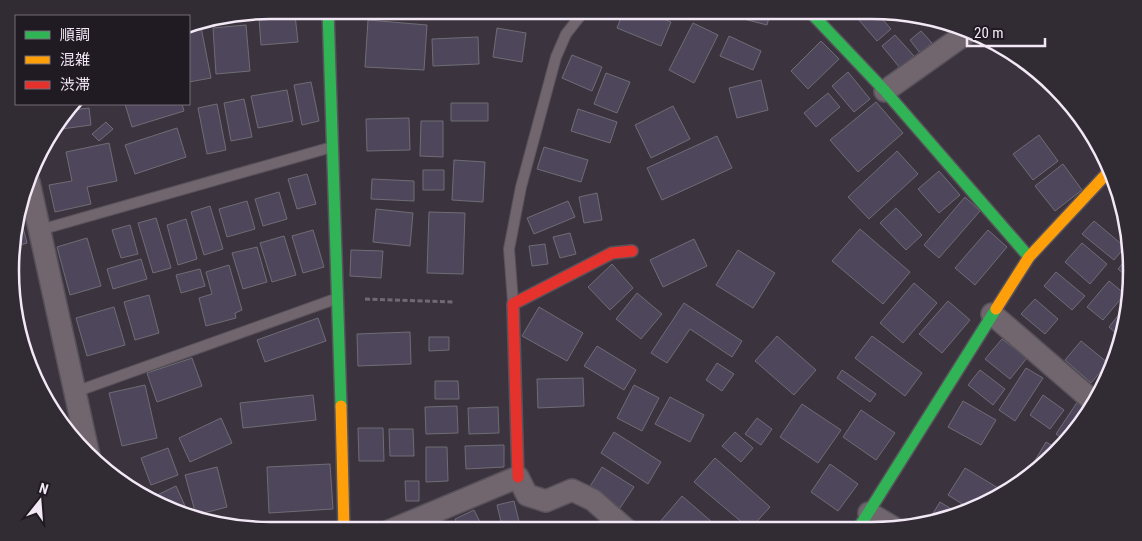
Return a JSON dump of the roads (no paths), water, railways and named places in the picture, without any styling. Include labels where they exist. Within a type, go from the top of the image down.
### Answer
[{"type":"street","points":[[328,19],[339,298],[344,522]]},
{"type":"street","points":[[817,19],[885,91],[1029,257]]},
{"type":"street","points":[[885,91],[963,36]]},
{"type":"street","points":[[864,521],[1029,257],[1105,176]]},
{"type":"street","points":[[31,192],[86,442]]},
{"type":"street","points":[[618,522],[593,500],[572,490],[546,501],[527,494],[518,477],[513,304],[612,253],[632,251]]},
{"type":"street","points":[[992,314],[1020,335],[1089,398]]},
{"type":"street","points":[[410,522],[518,477]]},
{"type":"lane","points":[[513,304],[509,249],[521,187],[556,57],[566,34],[578,19]]},
{"type":"lane","points":[[40,230],[332,147]]},
{"type":"lane","points":[[75,392],[339,298]]}]
